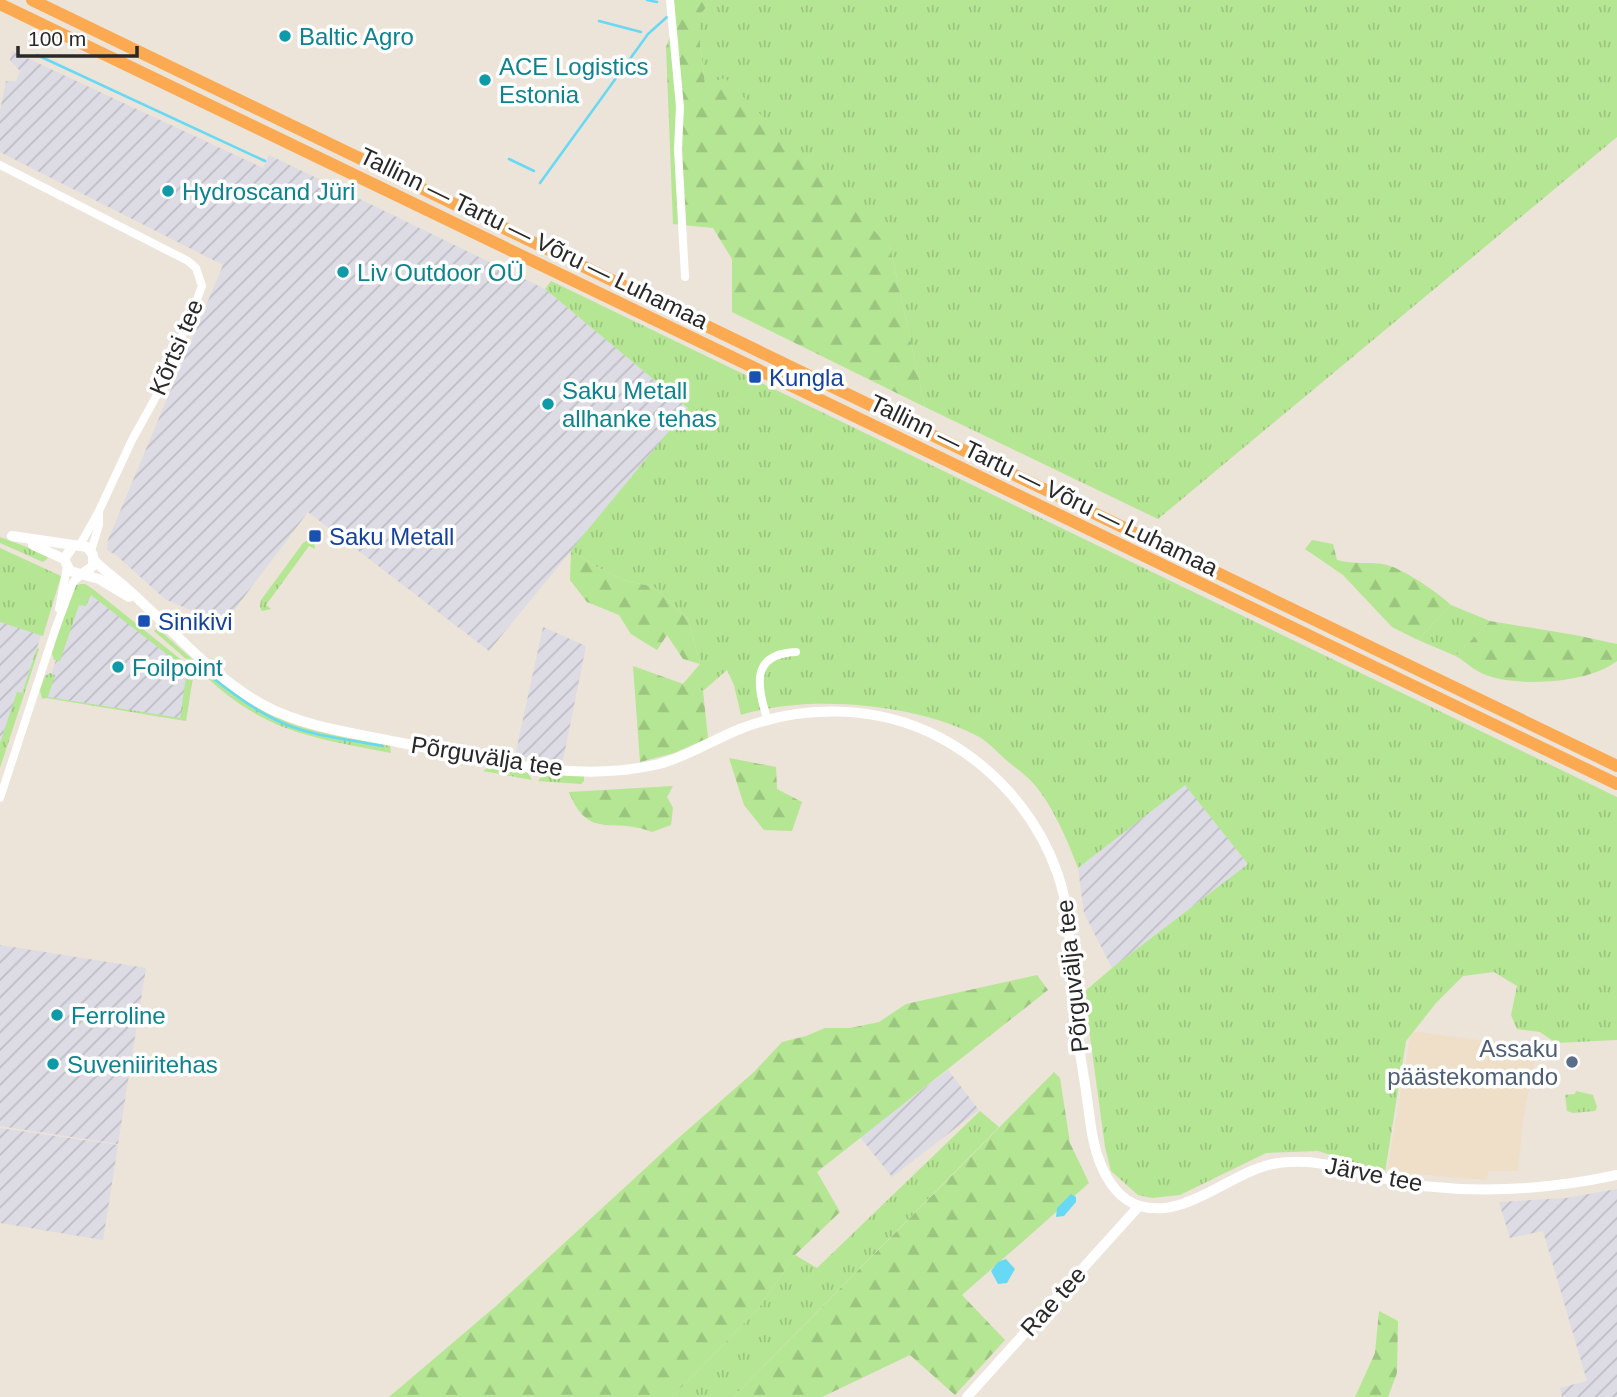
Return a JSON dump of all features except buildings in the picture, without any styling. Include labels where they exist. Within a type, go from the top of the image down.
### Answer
[{"type":"highway","name":"Tallinn — Tartu — Võru — Luhamaa","points":[[32,0],[1617,766]]},
{"type":"highway","name":"Tallinn — Tartu — Võru — Luhamaa","points":[[0,4],[1617,784]]},
{"type":"street","points":[[670,0],[680,107],[678,149],[685,277]]},
{"type":"street","name":"Kõrtsi tee","points":[[0,165],[188,261],[200,276],[202,286],[157,396],[132,440],[99,511],[77,545]]},
{"type":"street","name":"Kõrtsi tee","points":[[92,556],[99,525],[99,511]]},
{"type":"street","points":[[0,532],[66,563],[71,571],[82,574]]},
{"type":"street","points":[[0,798],[73,582],[93,566],[92,556],[77,545],[12,536]]},
{"type":"street","points":[[55,629],[66,563],[77,545]]},
{"type":"street","name":"Põrguvälja tee","points":[[92,556],[151,613],[237,688],[288,717],[346,732],[519,765],[568,771],[643,767],[684,755],[767,719],[814,712],[853,712],[884,717],[921,729],[946,741],[984,769],[1014,798],[1031,818],[1048,850],[1064,895],[1070,937],[1074,1008],[1097,1154],[1112,1185],[1139,1206]]},
{"type":"street","name":"Põrguvälja tee","points":[[82,574],[99,579],[151,613]]},
{"type":"street","points":[[767,719],[758,685],[760,674],[775,657],[796,652]]},
{"type":"street","name":"Järve tee","points":[[1139,1206],[1159,1209],[1185,1202],[1247,1173],[1283,1162],[1323,1164],[1423,1186],[1493,1189],[1532,1189],[1617,1175]]},
{"type":"street","name":"Rae tee","points":[[967,1397],[1139,1206]]},
{"type":"shaded area","points":[[12,51],[263,168],[269,155],[545,289],[688,408],[489,651],[308,512],[226,621],[220,623],[165,599],[107,550],[108,540],[223,265],[0,152],[0,111],[6,81],[16,81],[20,71],[10,60]]},
{"type":"shaded area","points":[[0,550],[60,577],[0,761]]},
{"type":"shaded area","points":[[91,591],[194,671],[186,721],[44,697],[76,598]]},
{"type":"shaded area","points":[[543,627],[586,646],[563,760],[515,756]]},
{"type":"shaded area","points":[[1185,784],[1248,864],[1112,968],[1084,913],[1078,868]]},
{"type":"shaded area","points":[[0,945],[146,968],[118,1144],[0,1126]]},
{"type":"shaded area","points":[[1411,1031],[1537,1048],[1523,1121],[1518,1171],[1488,1171],[1487,1180],[1387,1172]]},
{"type":"shaded area","points":[[948,1070],[979,1110],[892,1177],[860,1137]]},
{"type":"shaded area","points":[[0,1128],[118,1145],[103,1240],[0,1223]]},
{"type":"shaded area","points":[[1617,1189],[1617,1397],[1562,1397],[1560,1388],[1587,1381],[1543,1231],[1510,1238],[1499,1202],[1566,1198]]},
{"type":"green space","points":[[674,0],[712,0],[700,15],[705,84],[725,78],[890,247],[925,407],[732,312],[732,259],[713,228],[673,224],[666,47],[675,24]]},
{"type":"green space","points":[[712,0],[1617,0],[1617,137],[1158,519],[925,407],[890,247],[705,84],[700,15]]},
{"type":"green space","points":[[551,281],[1617,797],[1617,1040],[1556,1043],[1540,1032],[1517,1029],[1511,1015],[1517,986],[1494,972],[1463,976],[1436,1003],[1406,1041],[1385,1172],[1318,1151],[1266,1153],[1180,1195],[1152,1198],[1138,1195],[1111,1171],[1105,1147],[1084,992],[1248,864],[1185,785],[1078,868],[1053,812],[1040,792],[1027,777],[981,738],[926,717],[862,706],[798,705],[741,715],[734,685],[727,670],[703,691],[682,685],[700,664],[688,619],[654,587],[623,580],[571,550],[688,408],[545,289]]},
{"type":"green space","points":[[0,537],[48,555],[47,559],[43,562],[0,543]]},
{"type":"green space","points":[[308,540],[314,540],[315,549],[309,546],[266,605],[271,609],[262,611],[261,600]]},
{"type":"green space","points":[[1312,540],[1333,544],[1337,560],[1387,565],[1403,572],[1451,605],[1418,640],[1392,627],[1343,575],[1305,549]]},
{"type":"green space","points":[[0,548],[61,576],[43,636],[0,622]]},
{"type":"green space","points":[[571,550],[623,580],[654,587],[688,619],[700,664],[683,659],[667,635],[657,650],[631,634],[619,615],[587,602],[570,580]]},
{"type":"green space","points":[[80,584],[93,589],[194,670],[186,721],[42,699],[40,690],[45,676],[50,673],[55,675],[48,697],[180,718],[187,670],[91,595],[86,606],[79,605],[60,661],[54,660],[52,653],[74,586]]},
{"type":"green space","points":[[1451,605],[1490,621],[1456,656],[1418,640]]},
{"type":"green space","points":[[1490,621],[1617,644],[1617,661],[1590,674],[1555,681],[1519,681],[1485,675],[1456,656]]},
{"type":"green space","points":[[157,628],[193,661],[185,658],[154,631]]},
{"type":"green space","points":[[37,648],[39,649],[0,768],[0,743],[17,692],[22,693]]},
{"type":"green space","points":[[195,661],[235,693],[268,714],[306,728],[390,746],[391,753],[308,735],[262,717],[218,687],[194,665]]},
{"type":"green space","points":[[633,666],[703,691],[708,738],[674,753],[640,762]]},
{"type":"green space","points":[[729,758],[776,767],[777,789],[802,802],[792,831],[764,830],[744,805]]},
{"type":"green space","points":[[489,767],[528,773],[532,780],[483,771]]},
{"type":"green space","points":[[543,774],[584,776],[584,781],[581,784],[538,781]]},
{"type":"green space","points":[[673,786],[667,797],[673,808],[671,825],[652,832],[594,822],[585,817],[569,792]]},
{"type":"green space","points":[[1037,975],[1048,990],[817,1172],[840,1212],[795,1255],[758,1309],[672,1397],[389,1397],[496,1306],[754,1072],[782,1042],[825,1028],[850,1028],[879,1022],[906,1004]]},
{"type":"green space","points":[[1054,1072],[1060,1078],[1070,1143],[1089,1183],[962,1295],[1005,1340],[955,1395],[910,1355],[822,1397],[733,1397]]},
{"type":"green space","points":[[1576,1091],[1593,1095],[1597,1107],[1595,1111],[1567,1111],[1565,1095],[1575,1094]]},
{"type":"green space","points":[[980,1111],[999,1127],[733,1397],[672,1397],[758,1309],[795,1255],[817,1268]]},
{"type":"green space","points":[[1379,1311],[1398,1321],[1397,1373],[1388,1397],[1355,1397],[1375,1353]]},
{"type":"water","points":[[1071,1194],[1076,1197],[1076,1202],[1064,1216],[1056,1217],[1057,1208]]},
{"type":"water","points":[[1006,1259],[1015,1269],[1007,1283],[998,1284],[991,1271],[998,1262]]},
{"type":"waterway","points":[[647,0],[657,2]]},
{"type":"waterway","points":[[540,183],[648,34],[667,17]]},
{"type":"waterway","points":[[599,21],[641,32]]},
{"type":"waterway","points":[[37,55],[265,161]]},
{"type":"waterway","points":[[509,159],[534,171]]},
{"type":"waterway","points":[[213,678],[251,706],[288,725],[314,733],[382,746]]},
{"type":"place","name":"Baltic Agro","points":[[285,36]]},
{"type":"place","name":"ACE Logistics Estonia","points":[[485,80]]},
{"type":"place","name":"Hydroscand Jüri","points":[[168,191]]},
{"type":"place","name":"Liv Outdoor OÜ","points":[[343,272]]},
{"type":"place","name":"Kungla","points":[[755,377]]},
{"type":"place","name":"Saku Metall allhanke tehas","points":[[548,404]]},
{"type":"place","name":"Saku Metall","points":[[315,536]]},
{"type":"place","name":"Sinikivi","points":[[144,621]]},
{"type":"place","name":"Foilpoint","points":[[118,667]]},
{"type":"place","name":"Ferroline","points":[[57,1015]]},
{"type":"place","name":"Assaku päästekomando","points":[[1572,1062]]},
{"type":"place","name":"Suveniiritehas","points":[[53,1064]]}]
